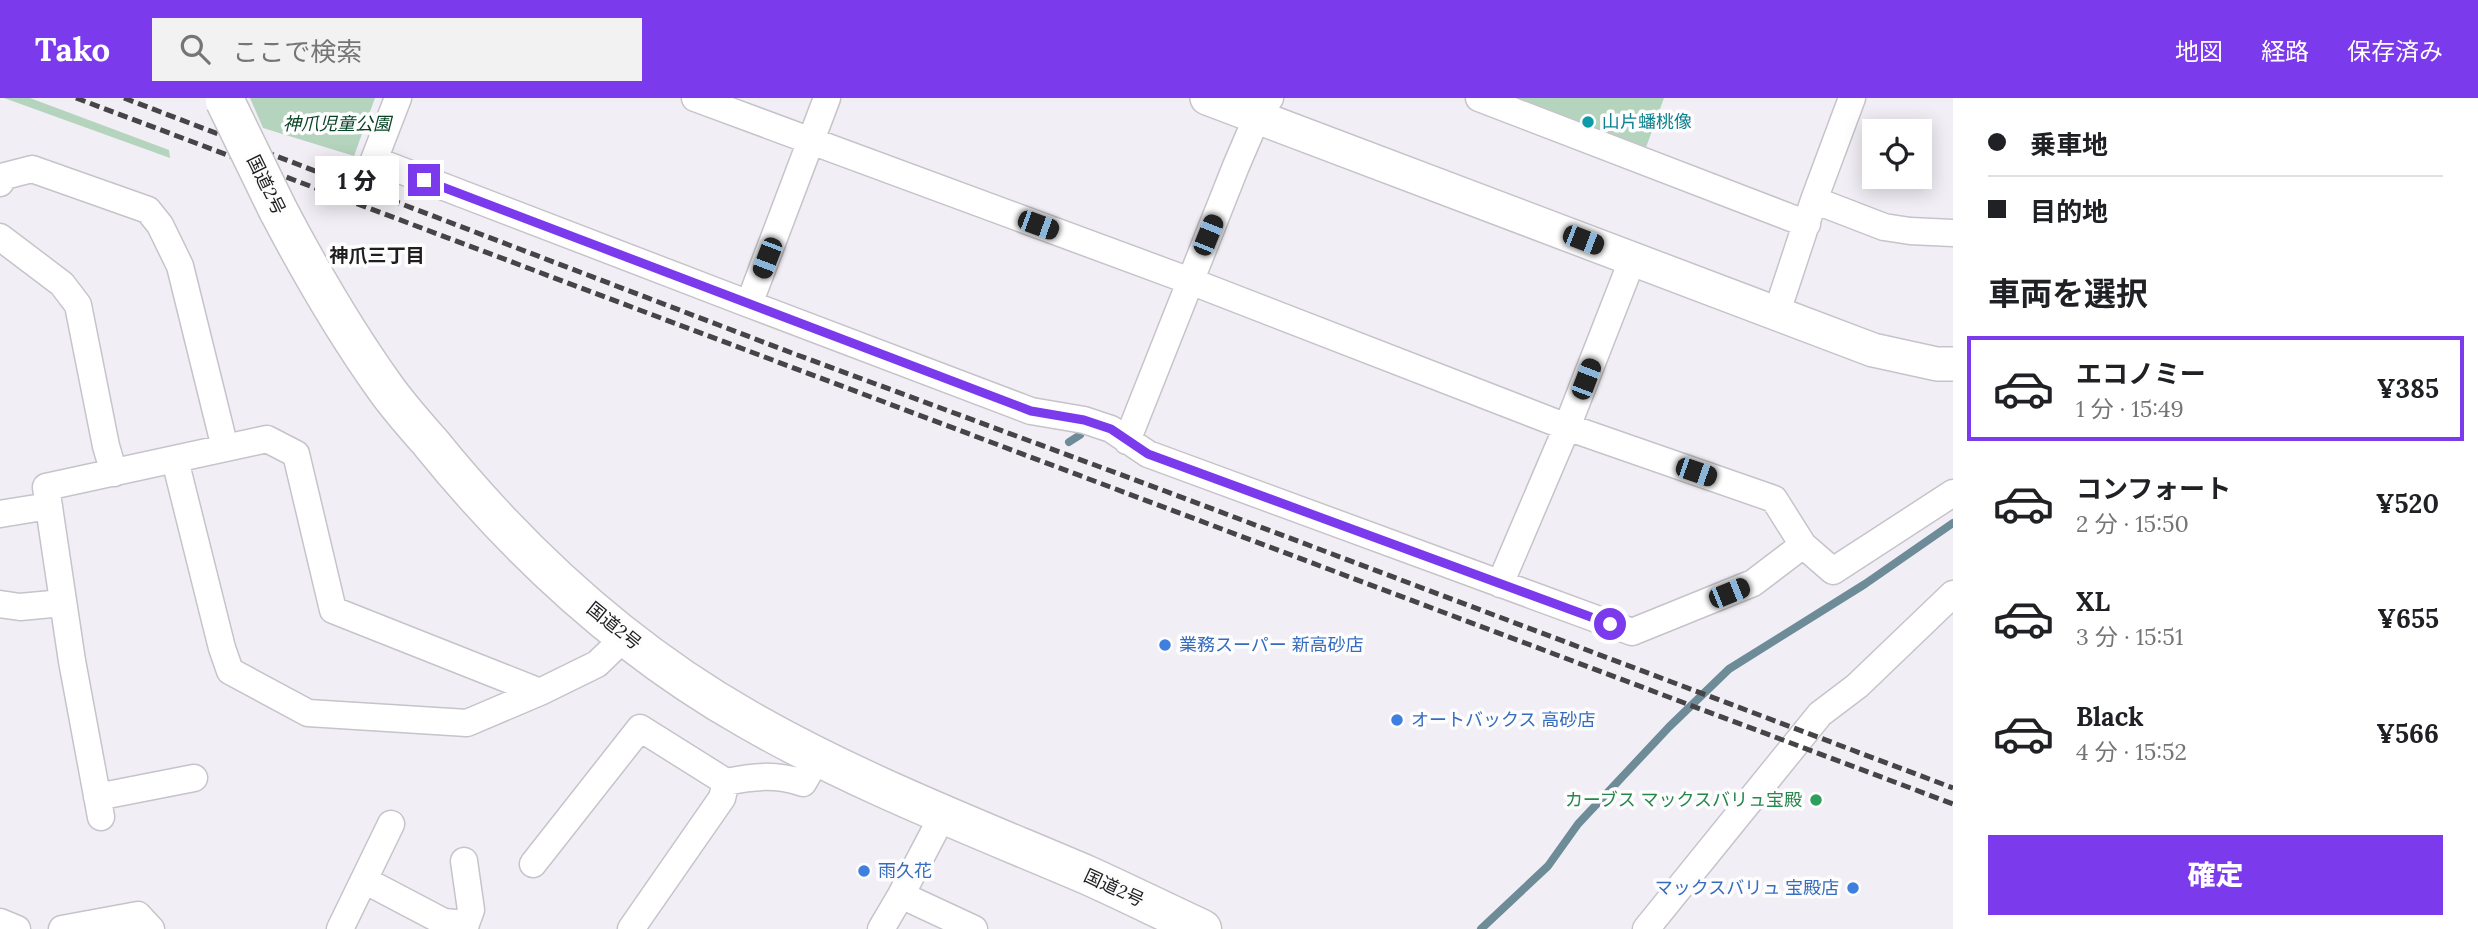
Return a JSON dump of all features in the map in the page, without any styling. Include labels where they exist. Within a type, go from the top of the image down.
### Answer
[{"type":"highway","name":"国道2号","points":[[224,99],[317,283],[384,387],[458,477],[497,519],[555,577],[625,638],[698,690],[818,757],[1202,929]]},
{"type":"street","points":[[398,98],[374,160],[1031,411],[1084,420],[1111,429],[1148,454],[1632,632],[1753,583],[1803,545]]},
{"type":"street","points":[[695,98],[1190,281],[1567,427],[1774,499],[1803,545],[1833,571],[1953,493]]},
{"type":"street","points":[[749,304],[827,98]]},
{"type":"street","points":[[1207,98],[1264,108],[1776,315],[1895,356],[1937,364],[1953,364]]},
{"type":"street","points":[[1479,98],[1810,211],[1884,227],[1953,233]]},
{"type":"street","points":[[1776,315],[1810,211],[1852,98]]},
{"type":"street","points":[[1126,441],[1190,281],[1264,108]]},
{"type":"street","points":[[0,183],[5,176],[32,169],[148,210],[160,225],[180,266],[225,448]]},
{"type":"street","points":[[0,237],[62,284],[78,305],[106,446],[114,473]]},
{"type":"street","points":[[1500,584],[1567,427],[1633,258]]},
{"type":"street","points":[[194,778],[99,807],[63,603],[46,487],[267,439],[296,454],[333,610],[540,692]]},
{"type":"street","points":[[175,460],[230,671],[308,713],[467,723],[597,664],[625,638]]},
{"type":"street","points":[[0,514],[49,506]]},
{"type":"street","points":[[1646,929],[1820,714],[1857,685],[1953,594]]},
{"type":"street","points":[[0,604],[20,607],[63,603]]},
{"type":"street","points":[[533,864],[639,727],[726,782],[783,776],[803,783],[818,757]]},
{"type":"street","points":[[631,929],[722,798],[726,782]]},
{"type":"street","points":[[881,929],[943,815]]},
{"type":"street","points":[[340,929],[391,824]]},
{"type":"street","points":[[364,880],[444,922],[465,927],[471,910],[464,860]]},
{"type":"street","points":[[901,895],[975,929]]},
{"type":"street","points":[[62,929],[138,915],[151,929]]},
{"type":"street","points":[[0,922],[17,929]]},
{"type":"green space","points":[[4,98],[30,98],[169,150],[170,158]]},
{"type":"green space","name":"神爪児童公園","points":[[250,98],[375,98],[354,156],[263,128]]},
{"type":"green space","points":[[1510,98],[1664,98],[1644,153]]},
{"type":"waterway","points":[[1069,442],[1080,435]]},
{"type":"waterway","points":[[1481,929],[1548,866],[1578,824],[1669,727],[1729,669],[1865,584],[1953,523]]},
{"type":"railway","points":[[76,98],[1953,804]]},
{"type":"railway","points":[[124,98],[792,353],[1953,788]]},
{"type":"place","name":"山片蟠桃像","points":[[1588,122]]},
{"type":"place","name":"業務スーパー 新高砂店","points":[[1165,645]]},
{"type":"place","name":"オートバックス 高砂店","points":[[1397,720]]},
{"type":"place","name":"カーブス マックスバリュ宝殿","points":[[1816,800]]},
{"type":"place","name":"雨久花","points":[[864,871]]},
{"type":"place","name":"マックスバリュ 宝殿店","points":[[1853,888]]},
{"type":"district","name":"神爪三丁目","points":[[377,255]]},
{"type":"route","points":[[424,180],[1031,411],[1084,420],[1111,429],[1148,454],[1610,624]]}]
